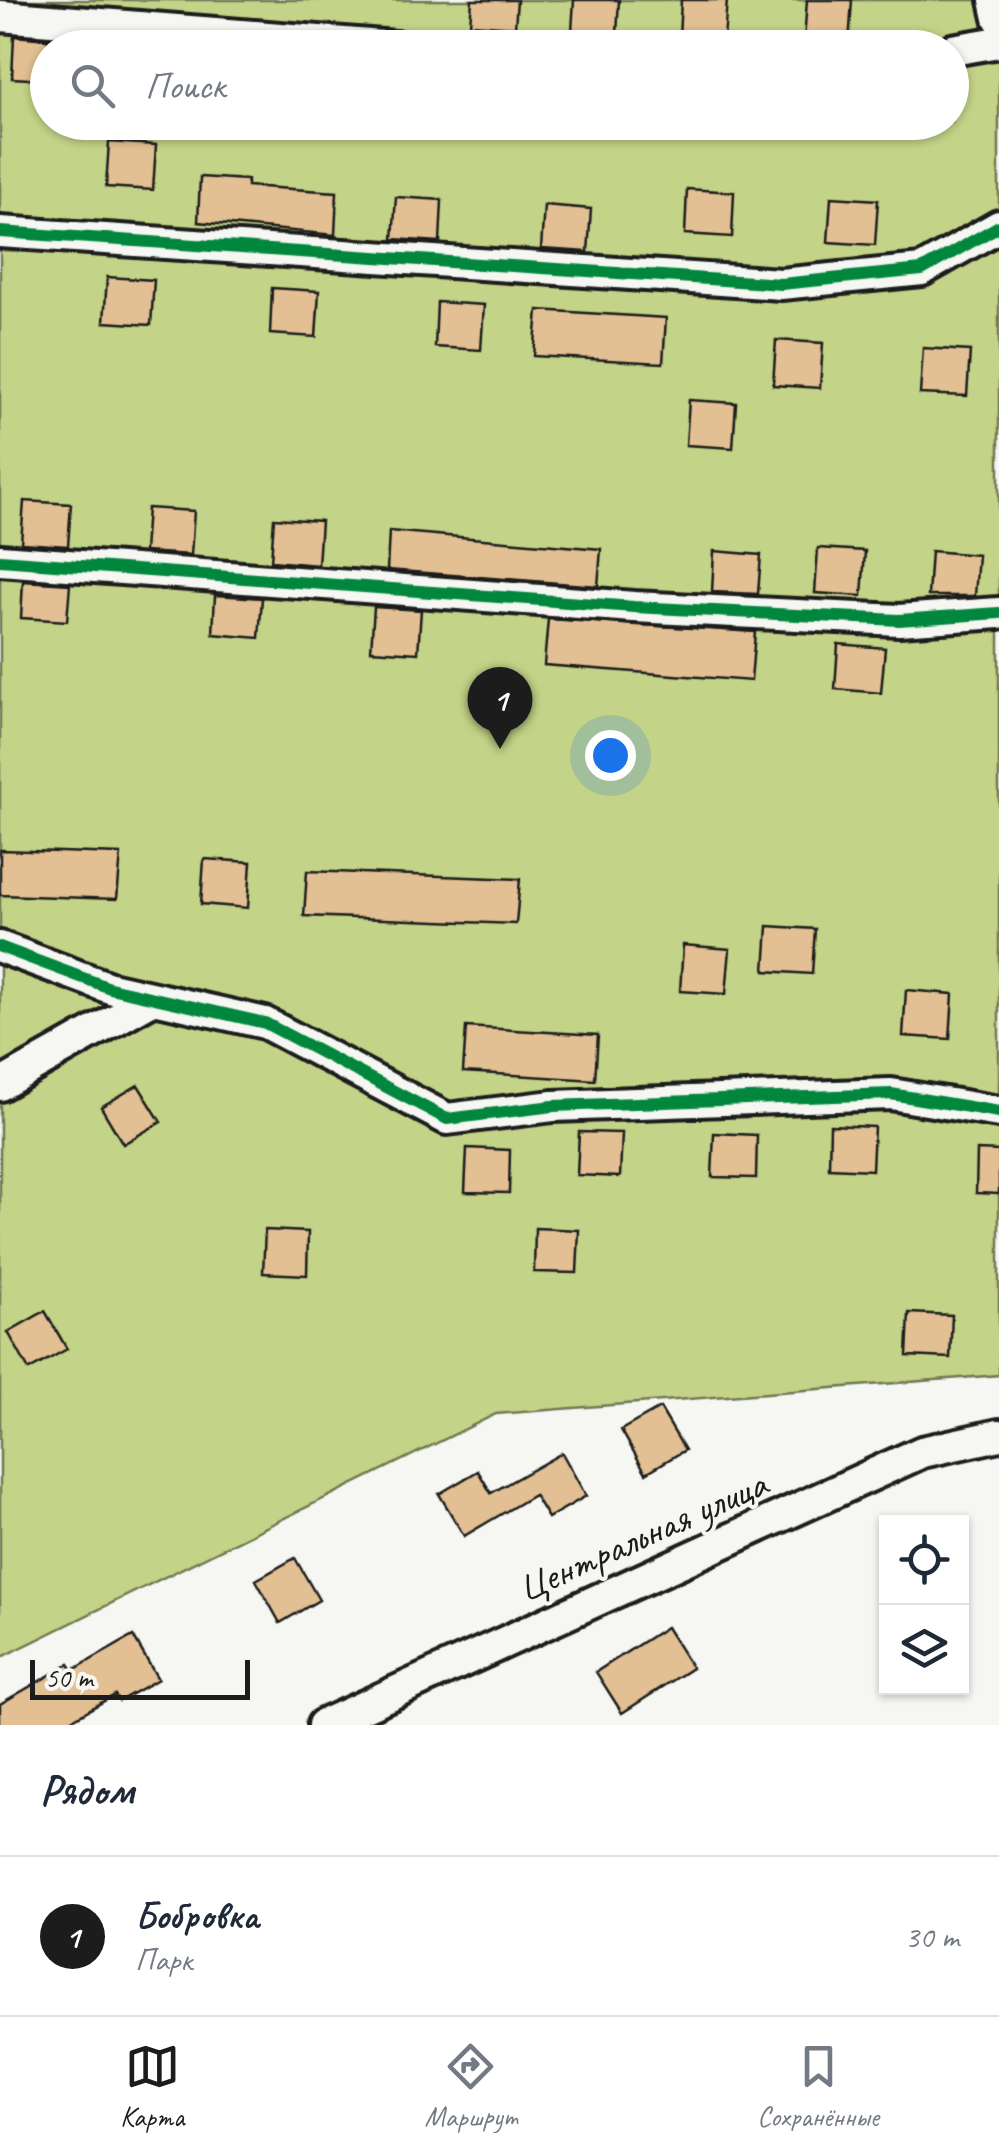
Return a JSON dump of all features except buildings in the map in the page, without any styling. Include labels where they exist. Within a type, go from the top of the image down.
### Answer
[{"type":"street","points":[[995,0],[999,18]]},
{"type":"street","points":[[0,16],[178,30]]},
{"type":"street","points":[[969,47],[999,42]]},
{"type":"street","points":[[0,232],[781,284],[922,270],[999,226]]},
{"type":"street","points":[[0,560],[634,607],[899,620],[999,613]]},
{"type":"street","points":[[0,947],[110,988],[264,1023],[447,1119],[553,1106],[891,1094],[999,1112]]},
{"type":"street","points":[[0,1085],[154,998]]},
{"type":"street","name":"Центральная улица","points":[[323,1725],[922,1452],[999,1435]]},
{"type":"green space","points":[[0,0],[999,0],[999,1375],[496,1414],[0,1658]]},
{"type":"cycle path","points":[[0,232],[781,284],[922,270],[999,226]]},
{"type":"cycle path","points":[[0,560],[634,607],[899,620],[999,613]]},
{"type":"cycle path","points":[[0,947],[110,988],[265,1023],[447,1119],[553,1106],[891,1094],[999,1112]]},
{"type":"place","name":"Бобровка","points":[[500,749]]}]
